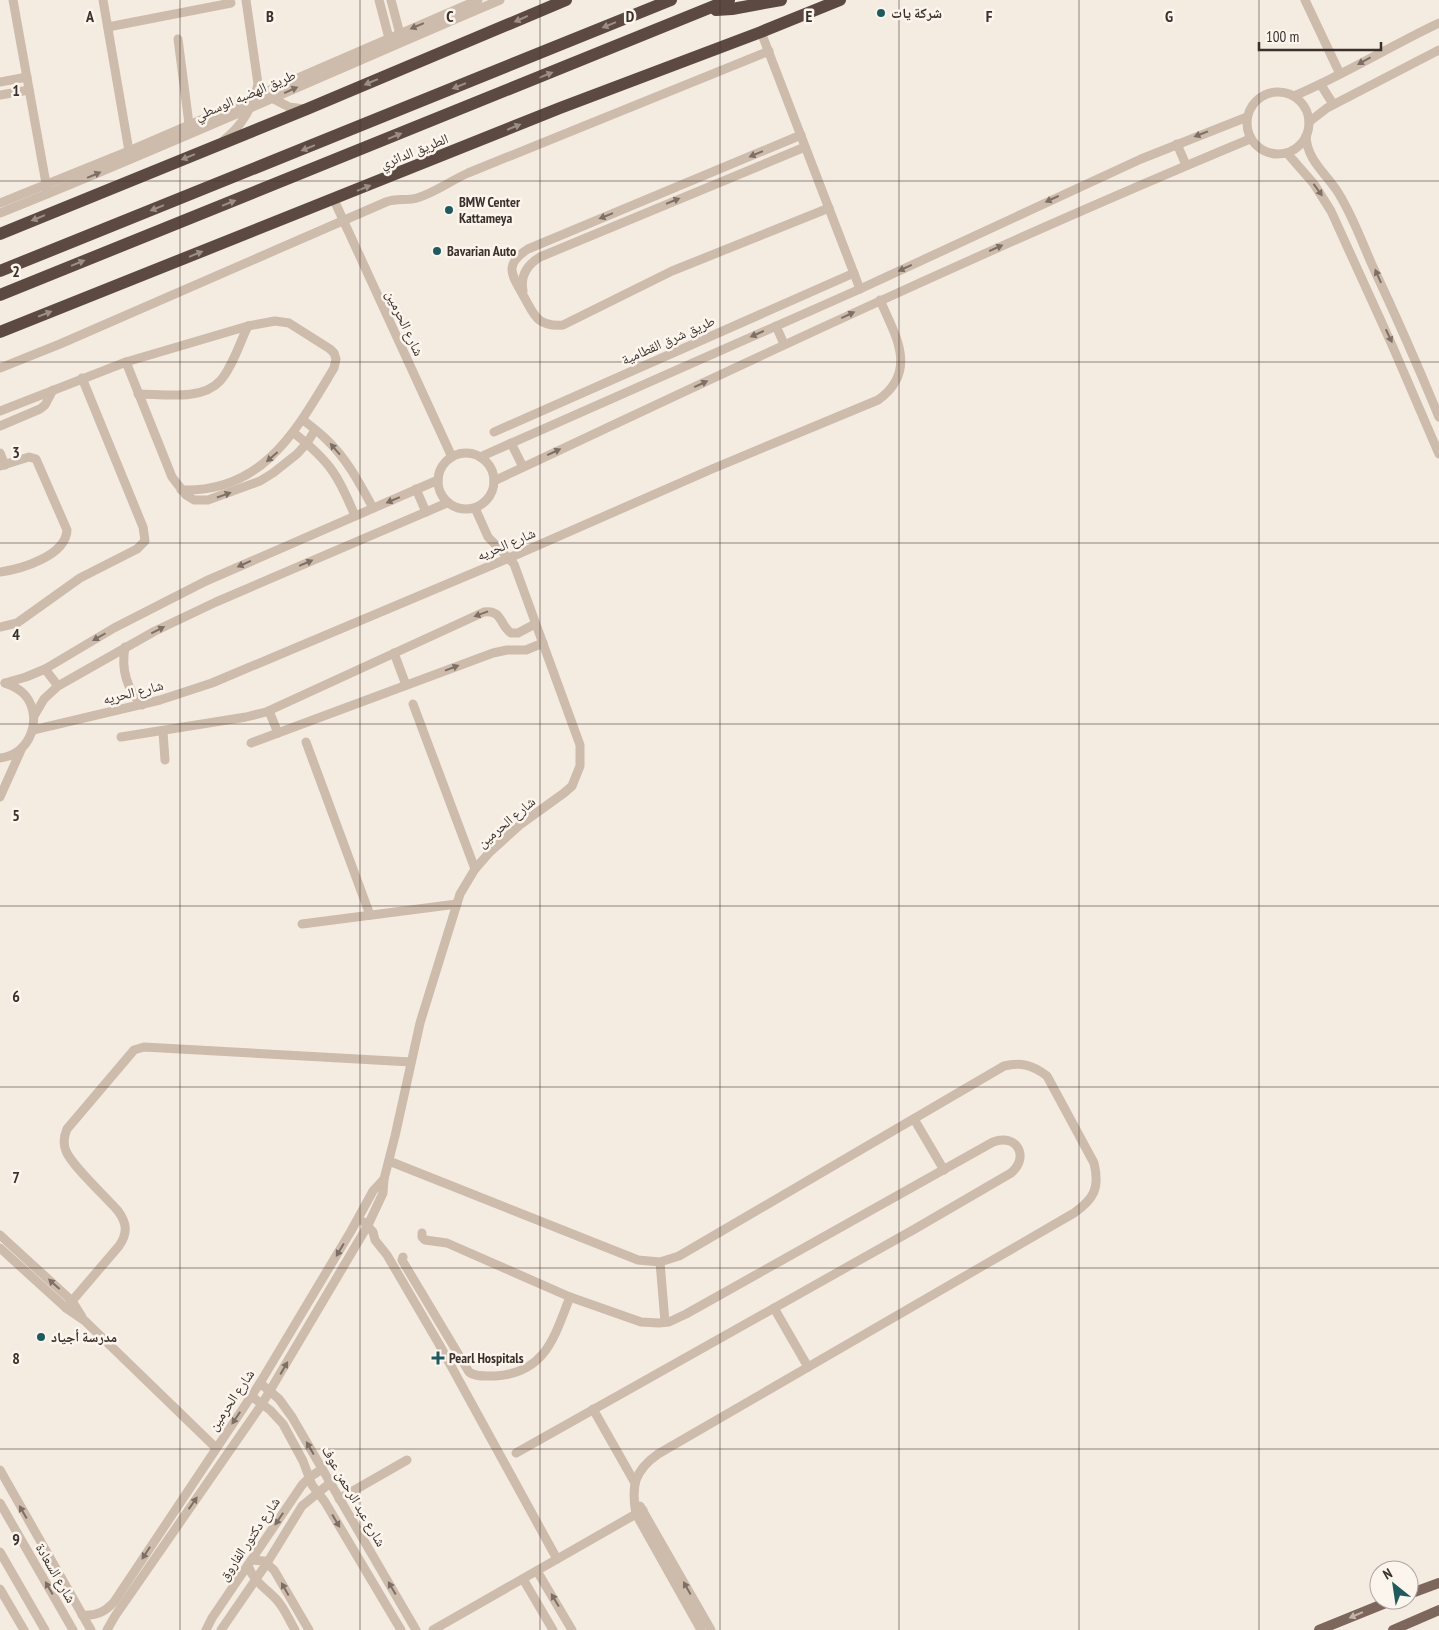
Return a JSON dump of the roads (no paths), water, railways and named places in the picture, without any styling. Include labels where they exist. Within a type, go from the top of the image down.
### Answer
[{"type":"highway","points":[[0,234],[307,109],[566,0]]},
{"type":"highway","points":[[0,272],[671,0]]},
{"type":"highway","name":"الطريق الدائري","points":[[0,295],[729,0]]},
{"type":"highway","points":[[704,10],[732,9],[781,0]]},
{"type":"highway","name":"الطريق الدائري","points":[[0,332],[560,108],[762,32],[840,0]]},
{"type":"main road","points":[[1419,1590],[1439,1583]]},
{"type":"main road","points":[[1319,1630],[1369,1610]]},
{"type":"main road","points":[[1393,1630],[1439,1610]]},
{"type":"street","points":[[12,0],[47,190]]},
{"type":"street","points":[[103,0],[128,151]]},
{"type":"street","points":[[215,146],[239,126],[260,94],[246,0]]},
{"type":"street","points":[[379,0],[389,38]]},
{"type":"street","points":[[391,0],[400,34]]},
{"type":"street","name":"طريق الهضبه الوسطي","points":[[0,213],[128,151],[478,0]]},
{"type":"street","name":"طريق الهضبه الوسطي","points":[[0,203],[47,190],[251,108],[500,0]]},
{"type":"street","points":[[1305,0],[1340,74]]},
{"type":"street","points":[[108,27],[231,3]]},
{"type":"street","points":[[1294,96],[1439,23]]},
{"type":"street","points":[[762,32],[860,289]]},
{"type":"street","points":[[178,39],[189,124]]},
{"type":"street","points":[[1309,122],[1333,104],[1439,50]]},
{"type":"street","points":[[0,368],[60,344],[390,200],[413,199],[424,196],[445,187],[468,173],[769,51]]},
{"type":"street","points":[[0,82],[26,77]]},
{"type":"street","points":[[1321,84],[1333,104]]},
{"type":"street","points":[[0,95],[29,90]]},
{"type":"street","points":[[1306,136],[1298,147],[1287,153],[1273,154],[1260,149],[1250,139],[1246,124],[1247,116],[1253,103],[1265,94],[1280,92],[1294,96],[1305,107],[1309,122],[1306,146],[1310,155],[1332,182],[1347,209],[1439,417]]},
{"type":"street","points":[[260,94],[289,107],[307,109]]},
{"type":"street","points":[[480,457],[860,289],[1084,185],[1177,144],[1247,116]]},
{"type":"street","points":[[801,135],[524,251],[514,263],[512,274],[537,319],[550,325],[563,325],[672,271],[829,208]]},
{"type":"street","points":[[494,480],[880,300],[1054,222],[1250,139]]},
{"type":"street","points":[[1177,144],[1186,165]]},
{"type":"street","points":[[523,294],[522,280],[527,269],[535,260],[805,146]]},
{"type":"street","points":[[1287,153],[1314,184],[1331,211],[1439,454]]},
{"type":"street","points":[[736,162],[741,173]]},
{"type":"street","points":[[648,198],[653,210]]},
{"type":"street","name":"شارع الحرمين","points":[[334,200],[452,457]]},
{"type":"street","points":[[546,241],[551,252]]},
{"type":"street","name":"طريق شرق القطامية","points":[[494,432],[854,272]]},
{"type":"street","name":"شارع الحريه","points":[[33,730],[178,695],[212,683],[509,558],[720,465],[878,400],[884,396],[897,380],[902,360],[900,347],[880,300]]},
{"type":"street","points":[[0,412],[126,362],[248,326],[269,322],[282,321],[289,324],[334,353],[336,359],[334,368],[303,420],[276,454],[260,466],[225,484],[208,488],[181,490]]},
{"type":"street","points":[[138,394],[193,394],[210,389],[224,376],[248,326]]},
{"type":"street","points":[[776,326],[784,344]]},
{"type":"street","points":[[126,362],[172,477],[181,490],[190,498],[204,501],[246,487],[273,473],[297,454],[316,430]]},
{"type":"street","points":[[0,627],[17,623],[80,578],[137,549],[145,542],[143,527],[82,378]]},
{"type":"street","points":[[0,426],[40,409],[45,405],[53,390]]},
{"type":"street","points":[[303,420],[331,444],[348,465],[373,508]]},
{"type":"street","points":[[294,433],[324,458],[336,474],[355,516]]},
{"type":"street","points":[[511,443],[523,467]]},
{"type":"street","points":[[0,453],[2,466],[29,457],[36,459],[67,530],[62,544],[44,558],[22,567],[0,572]]},
{"type":"street","points":[[466,453],[480,457],[490,467],[494,480],[493,489],[489,497],[483,504],[475,508],[460,509],[448,503],[442,496],[438,480],[442,467],[452,457],[466,453]]},
{"type":"street","points":[[242,476],[246,487]]},
{"type":"street","points":[[2,683],[26,677],[45,669],[114,628],[175,596],[438,480]]},
{"type":"street","points":[[416,490],[426,512]]},
{"type":"street","points":[[34,716],[44,699],[58,686],[125,647],[216,602],[448,503]]},
{"type":"street","name":"شارع الحرمين","points":[[108,1630],[114,1616],[271,1391],[368,1225],[383,1193],[384,1179],[420,1023],[457,904],[467,881],[475,868],[504,838],[564,793],[574,781],[580,766],[580,745],[514,564],[488,537],[475,508]]},
{"type":"street","points":[[121,737],[163,732],[253,716],[488,611],[497,614],[506,629],[511,633],[518,633],[535,624]]},
{"type":"street","points":[[251,743],[493,653],[507,650],[526,650],[543,643]]},
{"type":"street","points":[[125,647],[123,668],[126,682],[142,704]]},
{"type":"street","points":[[394,653],[406,685]]},
{"type":"street","points":[[45,669],[58,686]]},
{"type":"street","points":[[0,758],[13,754],[29,740],[33,730],[34,716],[31,705],[25,695],[16,687],[2,683]]},
{"type":"street","points":[[413,704],[475,868]]},
{"type":"street","points":[[269,710],[278,733]]},
{"type":"street","points":[[163,732],[165,760]]},
{"type":"street","points":[[306,742],[370,915]]},
{"type":"street","points":[[1,794],[22,748]]},
{"type":"street","points":[[302,924],[457,904]]},
{"type":"street","points":[[69,1304],[119,1246],[125,1236],[126,1228],[118,1210],[70,1158],[64,1144],[64,1134],[134,1050],[144,1048],[411,1062]]},
{"type":"street","points":[[389,1160],[638,1260],[660,1262],[679,1256],[1004,1066],[1015,1063],[1027,1064],[1038,1068],[1047,1076],[1094,1163],[1097,1178],[1094,1193],[1085,1205],[653,1458],[640,1471],[634,1483],[633,1495],[701,1630]]},
{"type":"street","points":[[914,1119],[944,1170]]},
{"type":"street","points":[[422,1233],[426,1240],[447,1244],[570,1297],[641,1322],[666,1322],[686,1314],[1000,1139],[1014,1143],[1018,1148],[1020,1162],[1011,1172],[516,1453]]},
{"type":"street","name":"شارع الحرمين","points":[[82,1615],[103,1612],[114,1602],[260,1382],[373,1191],[384,1179]]},
{"type":"street","points":[[358,1219],[368,1225],[374,1232],[375,1240],[387,1254],[558,1559]]},
{"type":"street","points":[[351,1231],[361,1237],[375,1240]]},
{"type":"street","points":[[0,1235],[85,1321],[216,1448]]},
{"type":"street","points":[[0,1248],[69,1304]]},
{"type":"street","points":[[403,1256],[402,1260],[470,1373],[493,1376],[515,1373],[526,1368],[544,1354],[551,1345],[570,1297]]},
{"type":"street","points":[[660,1262],[666,1322]]},
{"type":"street","points":[[774,1308],[808,1367]]},
{"type":"street","points":[[431,1331],[441,1325]]},
{"type":"street","points":[[439,1344],[449,1339]]},
{"type":"street","name":"شارع عبد الرحمن عوف","points":[[260,1382],[271,1391],[292,1417],[416,1630]]},
{"type":"street","name":"شارع عبد الرحمن عوف","points":[[251,1396],[276,1417],[288,1432],[312,1485],[328,1507],[401,1630]]},
{"type":"street","points":[[594,1409],[634,1483]]},
{"type":"street","points":[[339,1499],[407,1460]]},
{"type":"street","name":"شارع دكتور الفاروق","points":[[206,1630],[212,1618],[302,1485],[322,1469]]},
{"type":"street","points":[[0,1470],[91,1630]]},
{"type":"street","name":"شارع دكتور الفاروق","points":[[221,1630],[267,1563],[302,1506],[330,1483]]},
{"type":"street","name":"شارع السعادة","points":[[0,1503],[73,1630]]},
{"type":"street","points":[[433,1630],[640,1512]]},
{"type":"street","points":[[640,1512],[711,1630]]},
{"type":"street","points":[[28,1551],[33,1528]]},
{"type":"street","points":[[1,1556],[45,1630]]},
{"type":"street","points":[[295,1630],[275,1598],[255,1579],[250,1562],[260,1559],[267,1563],[277,1575],[309,1630]]},
{"type":"street","points":[[537,1571],[572,1630]]},
{"type":"street","points":[[523,1579],[553,1630]]},
{"type":"street","points":[[0,1589],[24,1630]]},
{"type":"place","name":"شركة يات","points":[[881,13]]},
{"type":"place","name":"BMW Center Kattameya","points":[[449,210]]},
{"type":"place","name":"Bavarian Auto","points":[[437,251]]},
{"type":"place","name":"مدرسة أجياد","points":[[41,1337]]},
{"type":"place","name":"Pearl Hospitals","points":[[438,1358]]}]
